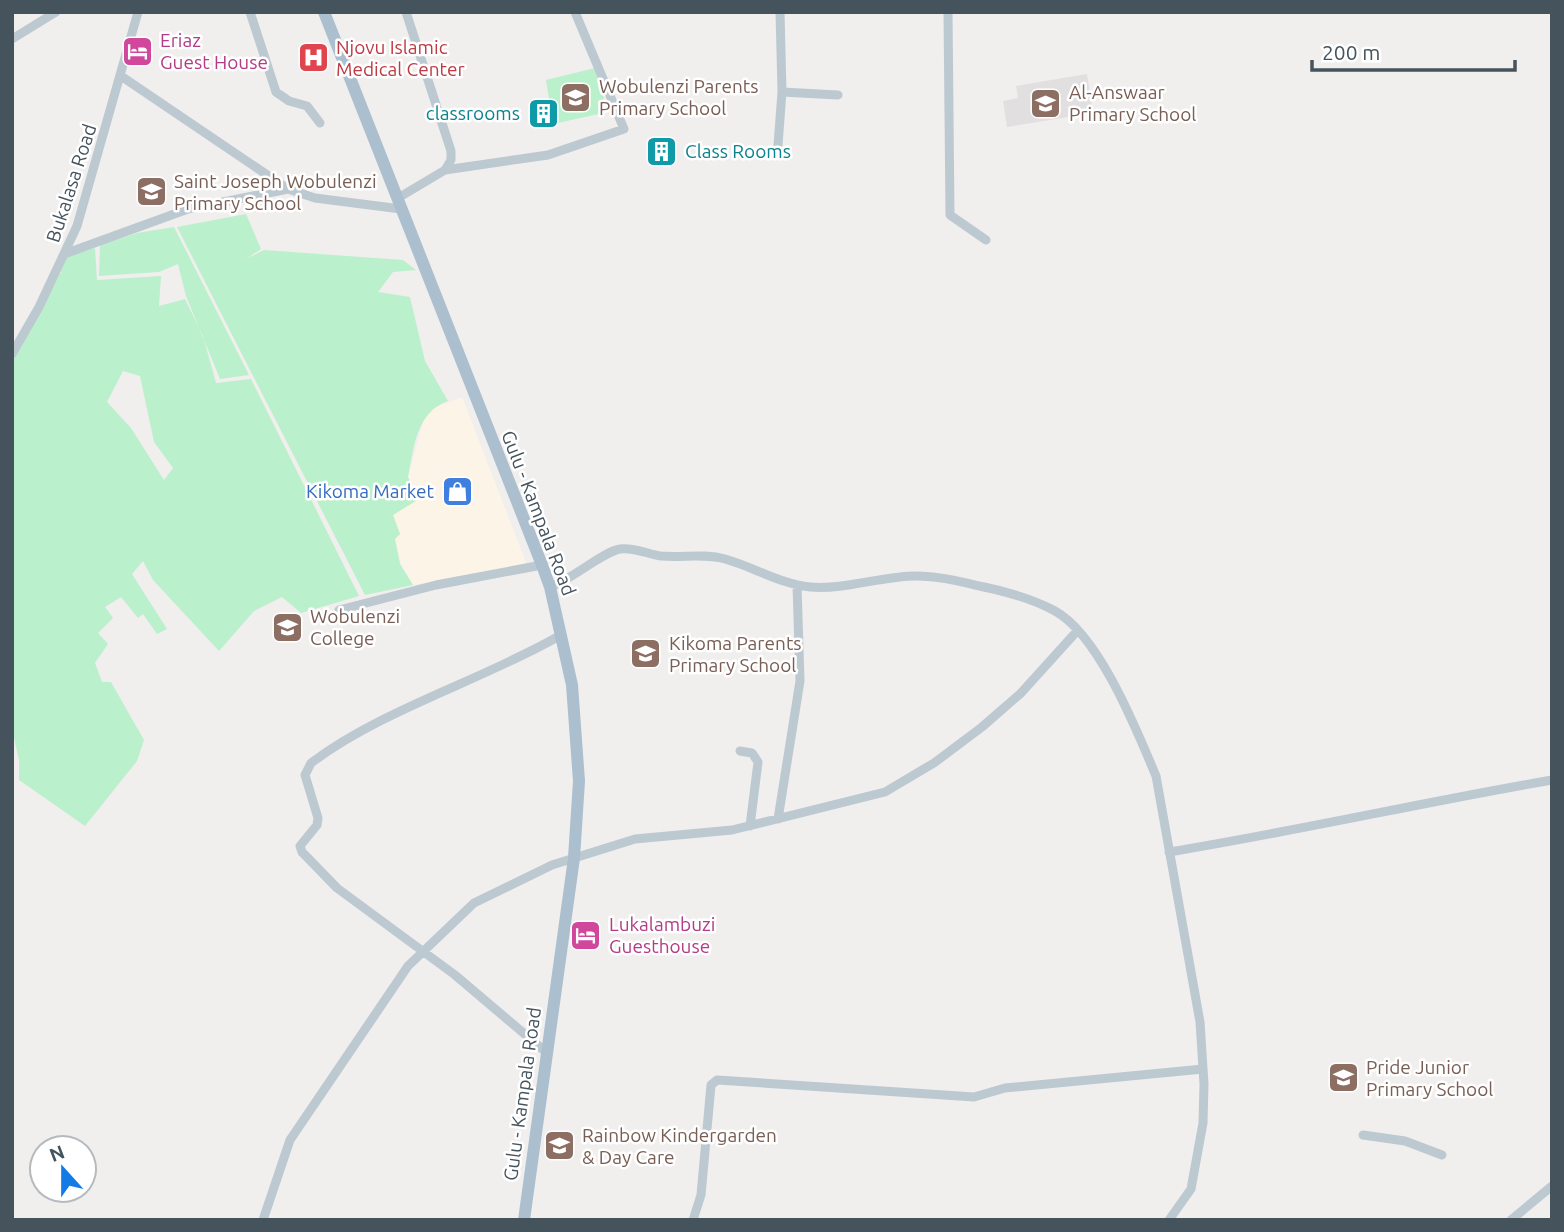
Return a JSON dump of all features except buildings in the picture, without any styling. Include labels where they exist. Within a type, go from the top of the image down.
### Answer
[{"type":"main road","name":"Gulu - Kampala Road","points":[[324,12],[542,565],[550,587],[573,695],[578,757],[574,858],[524,1220]]},
{"type":"street","points":[[12,39],[56,12]]},
{"type":"street","name":"Bukalasa Road","points":[[12,354],[66,253],[86,197],[138,12]]},
{"type":"street","points":[[250,12],[276,92],[307,106],[320,123]]},
{"type":"street","points":[[121,76],[288,189],[314,198],[400,203],[445,170],[451,160],[451,151],[406,12]]},
{"type":"street","points":[[445,170],[548,155],[624,129],[575,12]]},
{"type":"street","points":[[778,145],[782,92],[780,12]]},
{"type":"street","points":[[948,12],[950,215],[986,240]]},
{"type":"street","points":[[782,92],[838,95]]},
{"type":"street","points":[[66,253],[188,209],[288,189]]},
{"type":"street","points":[[550,587],[567,581],[609,553],[622,549],[662,556],[713,557],[797,585],[825,587],[899,577],[939,578],[1003,591],[1055,611],[1077,630],[1119,696],[1141,738],[1156,776],[1200,1022],[1203,1124],[1191,1189],[1169,1220]]},
{"type":"street","points":[[339,610],[436,585],[542,565]]},
{"type":"street","points":[[778,819],[800,681],[797,585]]},
{"type":"street","points":[[263,1220],[290,1140],[421,952],[488,894],[574,858],[635,839],[750,826],[875,796],[934,764],[1021,693],[1077,630]]},
{"type":"street","points":[[547,1053],[337,888],[302,852],[300,846],[317,825],[318,818],[306,768],[323,755],[400,713],[502,667],[561,635]]},
{"type":"street","points":[[740,751],[752,753],[758,762],[750,826]]},
{"type":"street","points":[[1169,852],[1359,819],[1460,796],[1552,780]]},
{"type":"street","points":[[692,1220],[701,1195],[711,1085],[717,1080],[974,1097],[1005,1088],[1203,1069]]},
{"type":"street","points":[[1363,1135],[1405,1141],[1442,1155]]},
{"type":"street","points":[[1511,1220],[1525,1205],[1552,1186]]},
{"type":"shaded area","points":[[1087,74],[1093,113],[1007,127],[1003,101],[1018,98],[1016,86]]},
{"type":"shaded area","name":"Kikoma Market","points":[[462,397],[527,565],[413,585],[401,564],[395,539],[400,534],[393,515],[419,499],[408,477],[424,419],[431,409]]},
{"type":"green space","points":[[595,68],[608,112],[553,124],[546,80]]},
{"type":"green space","points":[[246,214],[261,249],[246,259],[264,250],[403,260],[416,270],[393,272],[378,292],[410,297],[425,361],[448,401],[429,413],[418,432],[408,477],[419,499],[393,515],[400,534],[395,539],[400,564],[413,585],[365,595],[177,227]]},
{"type":"green space","points":[[174,227],[249,375],[220,379],[186,296],[178,264],[159,272],[99,276],[100,245],[137,233]]},
{"type":"green space","points":[[95,248],[97,280],[161,276],[159,306],[185,299],[203,336],[216,383],[251,379],[359,596],[301,613],[282,597],[254,611],[219,651],[153,580],[143,561],[132,574],[167,629],[157,634],[143,614],[138,618],[121,597],[105,607],[113,618],[98,633],[108,644],[95,663],[102,682],[111,682],[144,740],[137,761],[85,826],[19,780],[19,760],[12,729],[12,356],[58,272],[61,274],[60,265],[64,257]],"holes":[[[123,371],[140,376],[154,442],[173,468],[164,480],[131,428],[107,402]]]},
{"type":"place","name":"Eriaz Guest House","points":[[137,51]]},
{"type":"place","name":"Njovu Islamic Medical Center","points":[[313,58]]},
{"type":"place","name":"Wobulenzi Parents Primary School","points":[[576,97]]},
{"type":"place","name":"Al-Answaar Primary School","points":[[1046,103]]},
{"type":"place","name":"classrooms","points":[[543,113]]},
{"type":"place","name":"Class Rooms","points":[[662,151]]},
{"type":"place","name":"Saint Joseph Wobulenzi Primary School","points":[[151,192]]},
{"type":"place","name":"Kikoma Market","points":[[457,491]]},
{"type":"place","name":"Wobulenzi College","points":[[287,627]]},
{"type":"place","name":"Kikoma Parents Primary School","points":[[646,654]]},
{"type":"place","name":"Lukalambuzi Guesthouse","points":[[586,935]]},
{"type":"place","name":"Pride Junior Primary School","points":[[1343,1078]]},
{"type":"place","name":"Rainbow Kindergarden & Day Care","points":[[559,1146]]}]
